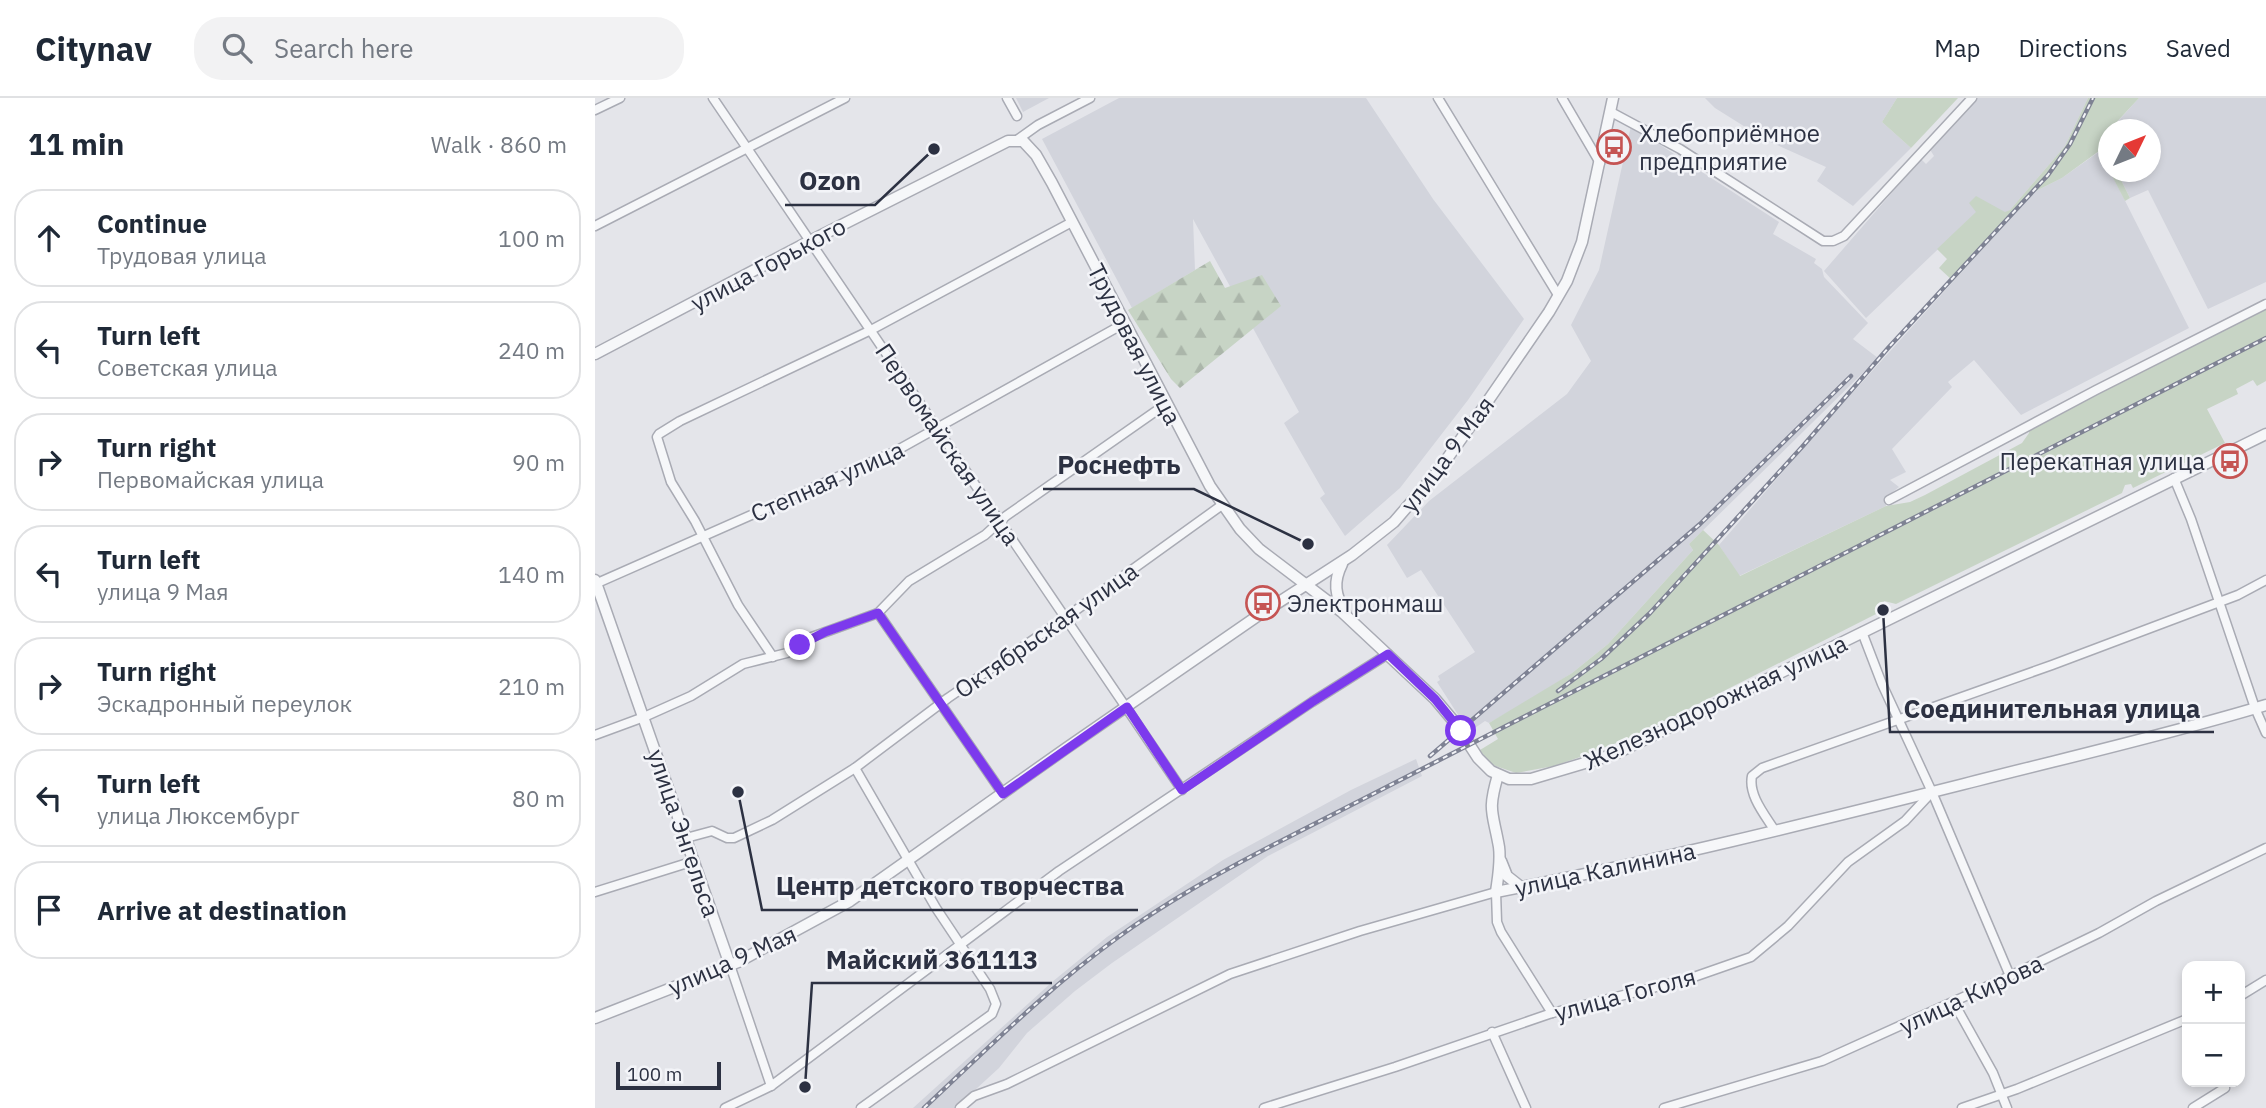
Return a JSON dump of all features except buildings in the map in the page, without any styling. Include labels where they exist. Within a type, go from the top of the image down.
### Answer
[{"type":"street","points":[[595,110],[619,98]]},
{"type":"street","name":"Первомайская улица","points":[[713,98],[1182,790]]},
{"type":"street","points":[[595,226],[845,98]]},
{"type":"street","points":[[1007,98],[1017,116]]},
{"type":"street","name":"улица Горького","points":[[595,354],[810,241],[1008,141],[1017,140],[1038,125],[1090,98]]},
{"type":"street","points":[[1438,98],[1558,295]]},
{"type":"street","points":[[1562,98],[1600,163]]},
{"type":"street","name":"улица 9 Мая","points":[[595,1018],[730,965],[829,914],[1259,615],[1343,561],[1394,522],[1419,495],[1481,411],[1558,295],[1575,263],[1582,242],[1613,98]]},
{"type":"street","points":[[1611,111],[1680,149],[1828,242],[1844,236],[1972,98]]},
{"type":"street","name":"Трудовая улица","points":[[1017,140],[1029,146],[1036,155],[1222,505],[1259,549],[1349,618],[1435,699],[1484,765],[1498,775]]},
{"type":"street","points":[[773,657],[738,605],[671,482],[657,438],[663,430],[871,330],[1072,222]]},
{"type":"street","points":[[1889,500],[2096,390],[2266,304]]},
{"type":"street","name":"Степная улица","points":[[595,582],[868,465],[1125,323]]},
{"type":"street","points":[[595,735],[644,717],[711,685],[743,664],[787,653],[809,638],[878,613],[909,581],[985,535],[1166,404]]},
{"type":"street","name":"Железнодорожная улица","points":[[1498,775],[1509,779],[1531,779],[1615,754],[2266,434]]},
{"type":"street","points":[[2174,478],[2266,733]]},
{"type":"street","name":"Октябрьская улица","points":[[686,838],[712,831],[727,838],[741,835],[772,820],[855,768],[1222,505]]},
{"type":"street","points":[[1343,561],[1335,585],[1337,597],[1349,618]]},
{"type":"street","points":[[1775,831],[1752,791],[1751,780],[1756,771],[2052,665],[2238,595],[2266,580]]},
{"type":"street","name":"улица Энгельса","points":[[595,582],[771,1086]]},
{"type":"street","points":[[878,613],[1003,794]]},
{"type":"street","points":[[1862,632],[2010,976]]},
{"type":"street","points":[[725,1108],[771,1086],[1059,871],[1388,654]]},
{"type":"street","name":"улица Калинина","points":[[969,1105],[974,1096],[1006,1084],[1230,974],[1360,931],[1496,892],[1619,868],[1775,831],[2266,705]]},
{"type":"street","points":[[855,768],[936,908],[995,998],[992,1013],[861,1108]]},
{"type":"street","points":[[1498,775],[1490,813],[1499,856],[1507,876],[1521,887]]},
{"type":"street","name":"улица Гоголя","points":[[1264,1108],[1395,1067],[1552,1013],[1688,979],[1751,957],[1788,926],[1848,862],[1905,821],[1933,792]]},
{"type":"street","name":"улица Кирова","points":[[1664,1108],[1822,1061],[1954,1003],[2266,848]]},
{"type":"street","points":[[1499,856],[1497,922],[1552,1013]]},
{"type":"street","points":[[595,892],[694,861]]},
{"type":"street","points":[[2245,993],[2266,980]]},
{"type":"street","points":[[1954,1003],[1993,1073],[2007,1108]]},
{"type":"street","points":[[1962,1108],[2182,1021]]},
{"type":"street","points":[[1492,1032],[1526,1108]]},
{"type":"street","points":[[2193,1108],[2225,1088]]},
{"type":"street","points":[[960,1108],[969,1105]]},
{"type":"shaded area","points":[[1016,98],[1049,98],[1023,112]]},
{"type":"shaded area","points":[[1119,98],[1366,98],[1433,199],[1524,319],[1468,400],[1400,488],[1345,536],[1320,498],[1325,494],[1284,423],[1299,412],[1193,219],[1195,270],[1132,308],[1042,139]]},
{"type":"shaded area","points":[[1705,98],[1897,98],[1882,122],[1911,148],[1853,206],[1817,181],[1826,167],[1766,140],[1715,108]]},
{"type":"shaded area","points":[[1977,98],[2088,98],[2065,146],[2010,210],[2005,213],[1977,212],[1866,318],[1824,271],[1921,159],[1926,164],[1934,156],[1929,148]]},
{"type":"shaded area","points":[[2139,98],[2266,98],[2266,282],[2208,309],[2148,190],[2130,198],[2122,182],[2161,182],[2161,119],[2120,119]]},
{"type":"shaded area","points":[[1631,126],[1779,222],[1773,234],[1816,259],[1814,263],[1822,269],[1824,277],[1868,323],[1853,339],[1878,358],[1689,544],[1693,550],[1608,644],[1572,673],[1523,704],[1489,723],[1485,721],[1469,732],[1437,682],[1440,680],[1438,676],[1475,652],[1421,570],[1407,578],[1387,545],[1429,501],[1567,394],[1591,361],[1571,325],[1599,270]]},
{"type":"shaded area","points":[[2098,152],[2098,182],[2116,182],[2189,328],[2021,415],[1974,360],[1948,382],[1952,387],[1892,449],[1906,472],[1890,480],[1899,487],[1885,498],[1886,506],[1739,576],[1719,545],[2034,192],[2062,178]]},
{"type":"shaded area","points":[[1416,759],[1422,776],[1268,856],[1075,991],[1027,1033],[999,1068],[960,1108],[913,1108],[1052,982],[1107,937],[1223,860],[1351,790]]},
{"type":"green space","points":[[1897,98],[1958,98],[1911,148],[1882,122]]},
{"type":"green space","points":[[2088,98],[2139,98],[2120,119],[2098,119],[2098,152],[2062,178],[2034,192],[1953,281],[1939,268],[1947,259],[1937,249],[1976,212],[1969,203],[1976,196],[2005,212],[2010,210],[2065,146]]},
{"type":"green space","points":[[2115,182],[2122,182],[2130,198],[2125,201]]},
{"type":"green space","points":[[1210,261],[1225,288],[1262,275],[1281,306],[1180,388],[1171,379],[1128,310]]},
{"type":"green space","points":[[2266,304],[2266,381],[2257,386],[2253,380],[2236,389],[2238,394],[2207,409],[2225,443],[2133,488],[2131,484],[2125,485],[2122,493],[1896,604],[1884,601],[1880,612],[1639,734],[1554,766],[1516,773],[1490,764],[1480,750],[1498,739],[1489,723],[1572,673],[1608,644],[1693,550],[1689,544],[1703,530],[1719,545],[1740,576],[1886,506],[1910,502],[1925,495],[2022,443],[2029,433],[2030,425]]},
{"type":"railway","points":[[1558,691],[1601,659],[1650,613],[2048,175],[2070,144],[2093,98]]},
{"type":"railway","points":[[924,1108],[1018,1020],[1091,957],[1193,888],[2266,338]]},
{"type":"railway","points":[[1430,756],[1700,524],[1851,376]]},
{"type":"place","name":"Хлебоприёмное предприятие","points":[[1614,147]]},
{"type":"place","name":"Ozon","points":[[934,149]]},
{"type":"place","name":"Перекатная улица","points":[[2230,461]]},
{"type":"place","name":"Роснефть","points":[[1308,544]]},
{"type":"place","name":"Электронмаш","points":[[1263,603]]},
{"type":"place","name":"Соединительная улица","points":[[1883,610]]},
{"type":"place","name":"Центр детского творчества","points":[[738,792]]},
{"type":"place","name":"Майский 361113","points":[[805,1087]]},
{"type":"route","points":[[800,645],[809,638],[878,613],[1003,794],[1127,707],[1182,790],[1388,654],[1435,699],[1461,731]]}]
